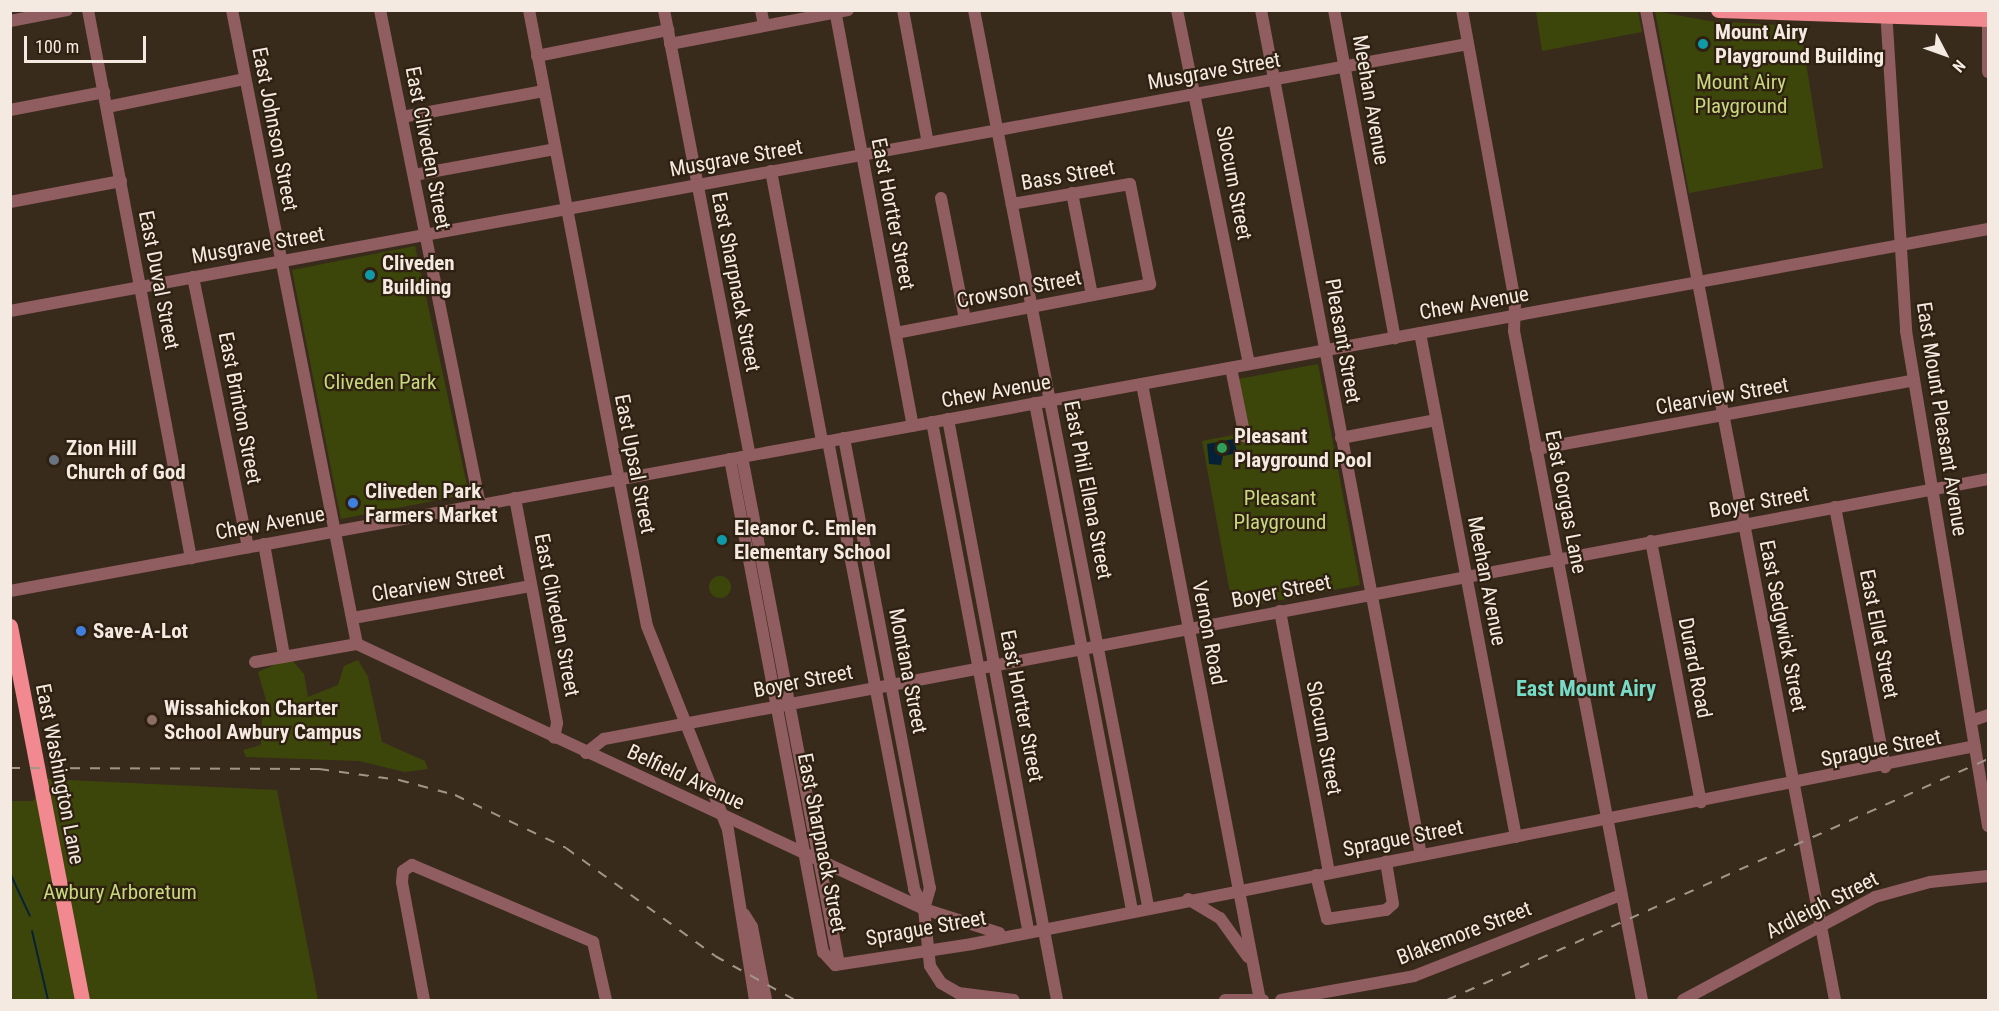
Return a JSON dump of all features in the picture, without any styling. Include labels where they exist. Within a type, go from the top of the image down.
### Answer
[{"type":"main road","points":[[1718,10],[1887,13],[1988,19]]},
{"type":"main road","name":"East Washington Lane","points":[[10,626],[15,671],[82,1000]]},
{"type":"street","points":[[10,21],[67,10]]},
{"type":"street","name":"East Duval Street","points":[[88,10],[191,558]]},
{"type":"street","name":"East Johnson Street","points":[[232,10],[357,644]]},
{"type":"street","name":"East Cliveden Street","points":[[381,10],[480,505]]},
{"type":"street","name":"East Upsal Street","points":[[529,10],[649,634],[724,816],[744,914],[752,927],[766,1000]]},
{"type":"street","name":"East Sharpnack Street","points":[[664,10],[698,185],[740,457],[783,705],[805,854],[824,956],[839,964]]},
{"type":"street","points":[[761,10],[764,26]]},
{"type":"street","points":[[903,10],[928,143]]},
{"type":"street","name":"East Phil Ellena Street","points":[[974,10],[1148,906]]},
{"type":"street","name":"Slocum Street","points":[[1178,10],[1249,364]]},
{"type":"street","name":"Pleasant Street","points":[[1261,10],[1421,855]]},
{"type":"street","name":"Meehan Avenue","points":[[1334,10],[1395,338]]},
{"type":"street","name":"East Gorgas Lane","points":[[1462,10],[1536,449],[1642,1000]]},
{"type":"street","name":"East Sedgwick Street","points":[[1646,10],[1835,1000]]},
{"type":"street","points":[[670,44],[839,11]]},
{"type":"street","name":"East Hortter Street","points":[[839,11],[862,155],[913,426]]},
{"type":"street","name":"East Mount Pleasant Avenue","points":[[1887,13],[1900,245],[1914,380],[1975,746],[1986,797],[1989,826]]},
{"type":"street","points":[[1988,19],[1989,72]]},
{"type":"street","points":[[537,56],[668,30]]},
{"type":"street","name":"Musgrave Street","points":[[10,311],[1468,44]]},
{"type":"street","points":[[107,107],[245,79]]},
{"type":"street","points":[[402,117],[544,91]]},
{"type":"street","points":[[10,110],[104,92]]},
{"type":"street","points":[[414,175],[555,149]]},
{"type":"street","name":"Montana Street","points":[[771,171],[914,889],[924,909],[928,950],[933,972],[952,990],[1014,1000]]},
{"type":"street","points":[[10,202],[121,182]]},
{"type":"street","name":"Bass Street","points":[[1012,204],[1130,184],[1150,284]]},
{"type":"street","points":[[1072,194],[1092,295]]},
{"type":"street","points":[[941,198],[965,319]]},
{"type":"street","name":"Chew Avenue","points":[[10,591],[1989,229]]},
{"type":"street","name":"East Brinton Street","points":[[193,277],[248,547]]},
{"type":"street","name":"Crowson Street","points":[[896,333],[1150,284]]},
{"type":"street","name":"Meehan Avenue","points":[[1420,333],[1516,837]]},
{"type":"street","points":[[1231,368],[1245,437]]},
{"type":"street","name":"Clearview Street","points":[[1536,449],[1914,380]]},
{"type":"street","name":"Vernon Road","points":[[1142,384],[1252,964],[1261,1000]]},
{"type":"street","name":"East Phil Ellena Street","points":[[1035,403],[1132,910]]},
{"type":"street","name":"East Hortter Street","points":[[948,419],[1057,1000]]},
{"type":"street","points":[[1341,438],[1436,420]]},
{"type":"street","name":"East Hortter Street","points":[[932,422],[1028,929]]},
{"type":"street","name":"Montana Street","points":[[844,438],[930,888],[924,909]]},
{"type":"street","name":"Boyer Street","points":[[586,753],[604,739],[1557,558],[1989,479]]},
{"type":"street","name":"East Cliveden Street","points":[[515,498],[557,723],[554,738]]},
{"type":"street","name":"East Ellet Street","points":[[1835,507],[1885,767]]},
{"type":"street","name":"Durard Road","points":[[1651,542],[1701,802]]},
{"type":"street","points":[[264,544],[284,654]]},
{"type":"street","name":"Clearview Street","points":[[353,618],[531,586]]},
{"type":"street","name":"Slocum Street","points":[[1280,611],[1329,872]]},
{"type":"street","points":[[255,662],[284,654],[357,644]]},
{"type":"street","name":"Belfield Avenue","points":[[357,644],[924,909],[966,927],[1003,933]]},
{"type":"street","name":"East Sharpnack Street","points":[[783,705],[819,861],[839,964]]},
{"type":"street","points":[[1971,721],[1989,715]]},
{"type":"street","name":"Sprague Street","points":[[839,964],[928,950],[1003,933],[1885,767],[1975,746]]},
{"type":"street","points":[[1316,875],[1327,919],[1392,907],[1386,862]]},
{"type":"street","points":[[424,1000],[402,882],[405,868],[420,866],[595,944],[606,1000]]},
{"type":"street","name":"Ardleigh Street","points":[[1683,1000],[1821,924],[1892,891],[1989,876]]},
{"type":"street","name":"Blakemore Street","points":[[1281,1000],[1414,976],[1621,895]]},
{"type":"street","points":[[1188,899],[1220,918],[1252,964]]},
{"type":"street","name":"East Upsal Street","points":[[744,914],[741,930],[755,1000]]},
{"type":"street","points":[[1225,1000],[1261,1000]]},
{"type":"green space","points":[[1536,11],[1638,11],[1642,32],[1542,51]]},
{"type":"green space","name":"Mount Airy Playground","points":[[1655,11],[1709,21],[1800,26],[1823,168],[1689,193]]},
{"type":"green space","name":"Cliveden Park","points":[[415,246],[469,494],[341,519],[292,270]]},
{"type":"green space","name":"Pleasant Playground","points":[[1318,364],[1360,585],[1233,609],[1202,441],[1238,434],[1228,381]]},
{"type":"green space","points":[[720,576],[728,579],[731,587],[728,595],[720,598],[712,595],[709,587],[712,579]]},
{"type":"green space","points":[[290,658],[304,674],[308,697],[338,685],[344,666],[358,660],[368,677],[382,742],[425,761],[428,769],[405,772],[359,761],[246,757],[243,750],[261,745],[262,718],[269,711],[258,672]]},
{"type":"green space","name":"Awbury Arboretum","points":[[47,779],[277,790],[318,1000],[11,1000],[11,801],[33,801]]},
{"type":"water","name":"Pleasant Playground Pool","points":[[1234,439],[1237,453],[1223,456],[1221,465],[1209,464],[1207,444]]},
{"type":"waterway","points":[[10,873],[30,916]]},
{"type":"waterway","points":[[32,931],[48,1000]]},
{"type":"railway","points":[[1447,1000],[1988,759]]},
{"type":"railway","points":[[10,768],[319,769],[399,780],[455,795],[566,848],[715,956],[795,1000]]},
{"type":"place","name":"Mount Airy Playground Building","points":[[1703,44]]},
{"type":"place","name":"Cliveden Building","points":[[370,275]]},
{"type":"place","name":"Pleasant Playground Pool","points":[[1222,448]]},
{"type":"place","name":"Zion Hill Church of God","points":[[54,460]]},
{"type":"place","name":"Cliveden Park Farmers Market","points":[[353,503]]},
{"type":"place","name":"Eleanor C. Emlen Elementary School","points":[[722,540]]},
{"type":"place","name":"Save-A-Lot","points":[[81,631]]},
{"type":"place","name":"Wissahickon Charter School Awbury Campus","points":[[152,720]]},
{"type":"district","name":"East Mount Airy","points":[[1586,689]]}]
